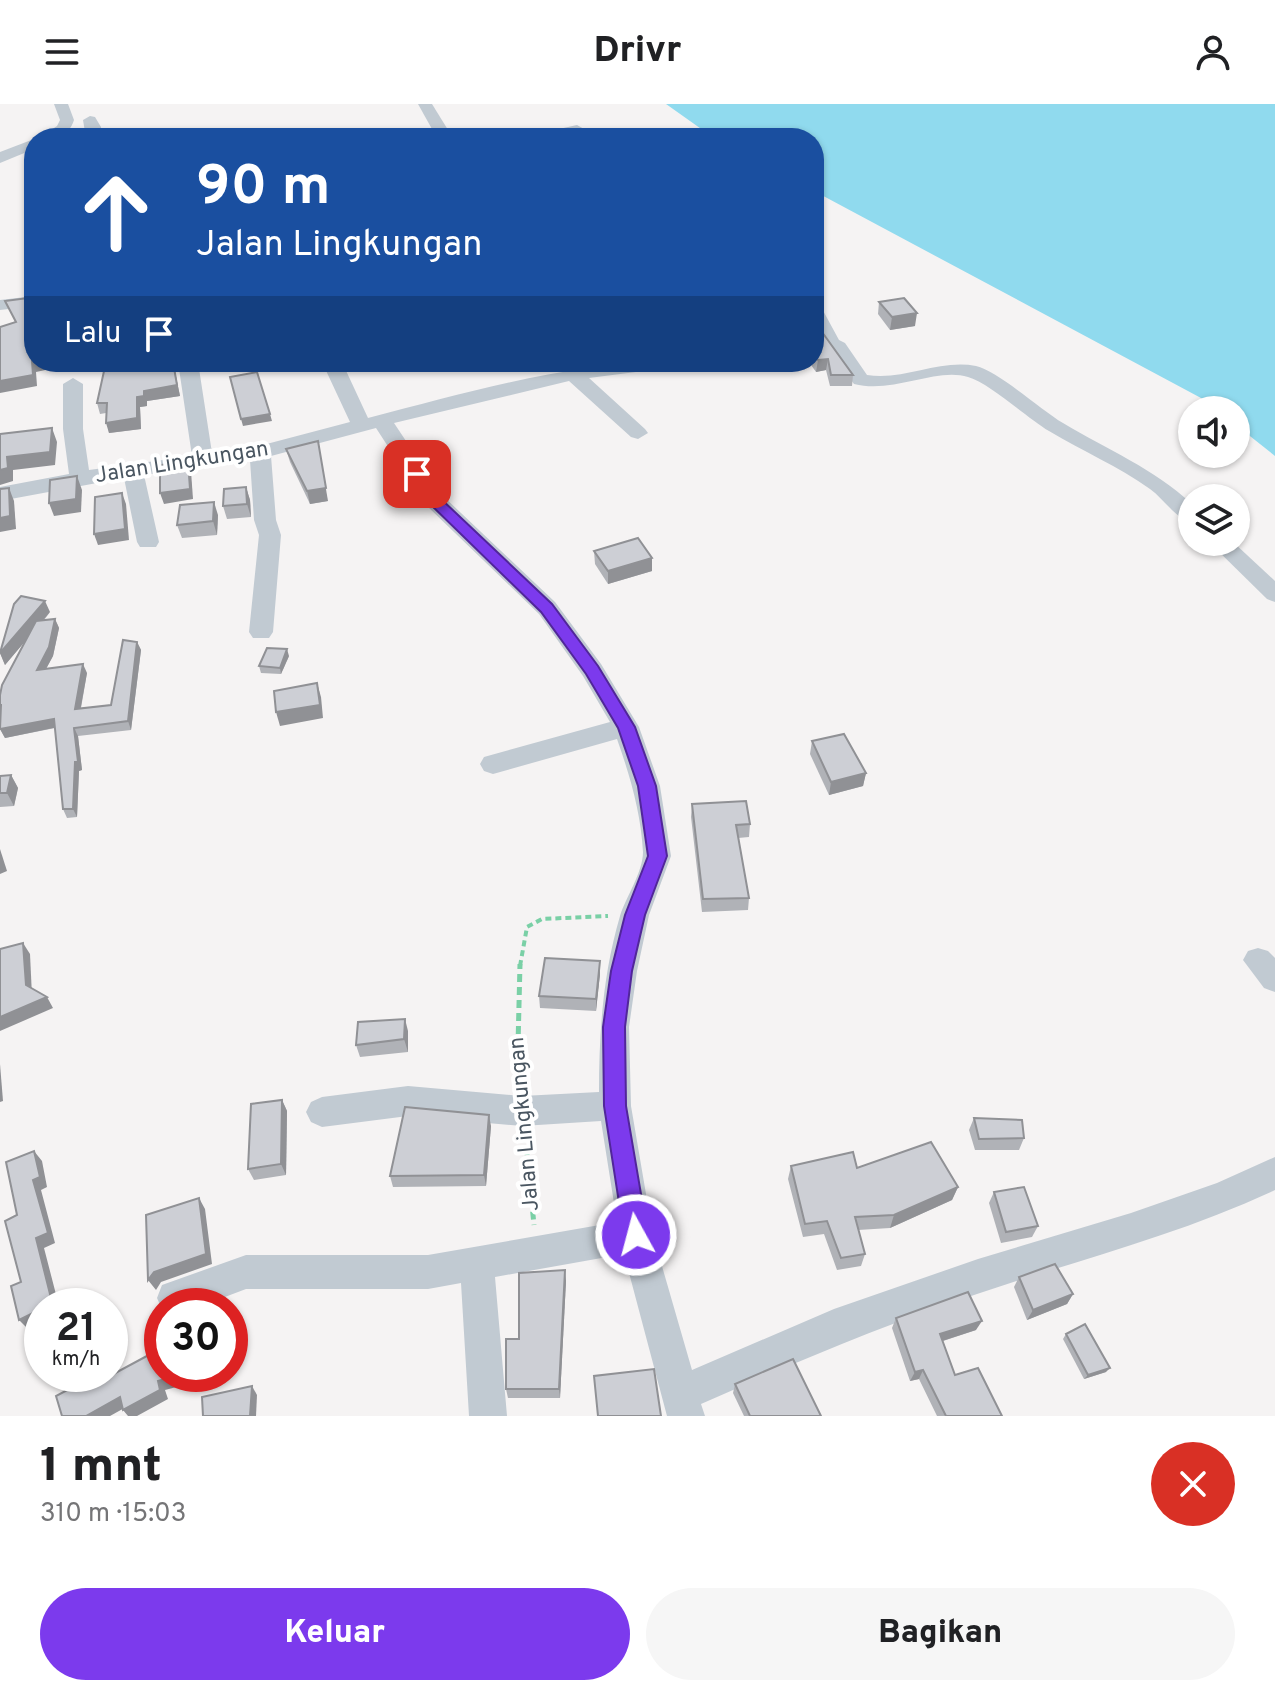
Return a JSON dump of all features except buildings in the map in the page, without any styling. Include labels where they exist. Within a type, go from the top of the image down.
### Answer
[{"type":"street","points":[[61,104],[67,120],[64,128]]},
{"type":"street","points":[[425,104],[439,128]]},
{"type":"street","points":[[90,120],[94,128]]},
{"type":"street","points":[[0,158],[24,148]]},
{"type":"street","points":[[0,305],[24,302]]},
{"type":"street","points":[[824,343],[838,347],[861,380],[868,383],[952,369],[975,372],[1056,427],[1128,465],[1160,486],[1178,503]]},
{"type":"street","points":[[190,372],[203,461]]},
{"type":"street","points":[[338,372],[372,424],[434,500],[547,608],[599,680],[626,727],[647,786],[657,856],[635,915],[622,971],[614,1027],[615,1106],[636,1235],[682,1406],[834,1327],[978,1276],[1131,1230],[1224,1197],[1275,1173]]},
{"type":"street","name":"Jalan Lingkungan","points":[[0,494],[80,478],[260,452],[510,387],[589,372]]},
{"type":"street","points":[[573,374],[638,433]]},
{"type":"street","points":[[73,384],[73,429],[80,478]]},
{"type":"street","points":[[260,452],[265,520],[270,535],[261,632]]},
{"type":"street","points":[[133,471],[148,542]]},
{"type":"street","points":[[1235,556],[1275,594]]},
{"type":"street","points":[[493,764],[626,727]]},
{"type":"street","points":[[322,1112],[408,1101],[522,1111],[615,1106]]},
{"type":"street","points":[[202,1288],[246,1272],[428,1272],[636,1235]]},
{"type":"street","points":[[477,1264],[488,1416]]},
{"type":"path","name":"Jalan Lingkungan","points":[[537,1254],[517,1086],[516,1012],[520,956],[527,927],[542,919],[635,915]]},
{"type":"water","points":[[666,104],[1275,104],[1275,456],[1250,436],[1250,396],[1197,396],[824,196],[824,128],[700,128]]},
{"type":"route","points":[[417,474],[434,500],[547,608],[613,701],[626,727],[647,786],[657,856],[635,915],[622,971],[614,1027],[615,1106],[636,1235]]}]
